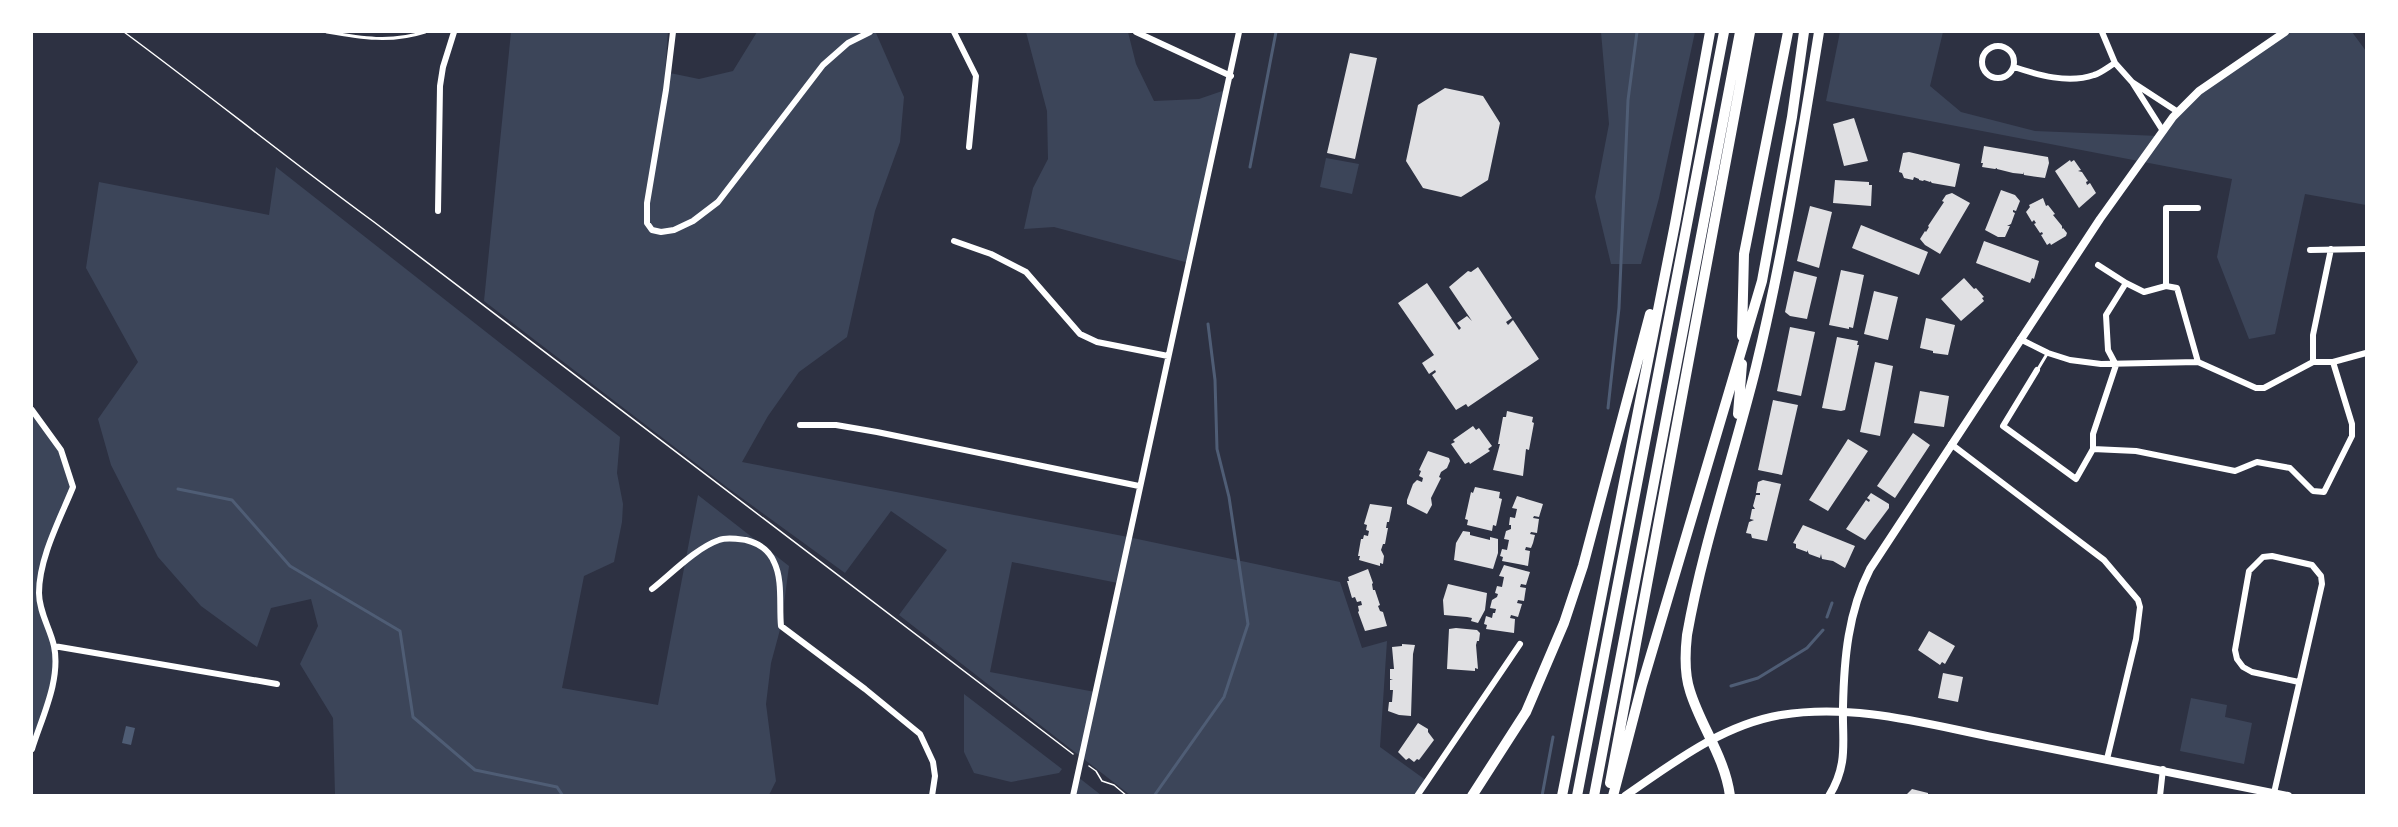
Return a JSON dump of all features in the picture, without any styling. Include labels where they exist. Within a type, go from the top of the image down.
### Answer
[{"type":"highway","points":[[1562,795],[1675,224],[1710,32]]},
{"type":"highway","points":[[1577,795],[1724,32]]},
{"type":"highway","points":[[1594,795],[1740,32]]},
{"type":"highway","points":[[1608,795],[1750,32]]},
{"type":"highway","points":[[1733,447],[1741,382],[1743,264],[1788,32]]},
{"type":"highway","points":[[1613,795],[1655,639],[1762,281],[1792,117],[1804,32]]},
{"type":"highway","points":[[1730,795],[1723,764],[1690,691],[1686,652],[1691,612],[1733,447],[1749,396],[1766,323],[1819,32]]},
{"type":"highway","points":[[1472,795],[1526,712],[1564,623],[1583,566],[1675,224]]},
{"type":"main road","points":[[1625,795],[1728,731],[1780,716],[1843,710],[2163,769],[2288,795]]},
{"type":"street","points":[[438,212],[440,86],[443,67],[454,32]]},
{"type":"street","points":[[673,32],[647,203],[647,223],[652,230],[660,232],[674,230],[693,221],[718,202],[823,65],[848,43],[870,32]]},
{"type":"street","points":[[954,32],[976,76],[969,147]]},
{"type":"street","points":[[1136,32],[1231,75]]},
{"type":"street","points":[[1073,795],[1239,32]]},
{"type":"street","points":[[2102,32],[2115,63],[2132,82],[2163,131]]},
{"type":"street","points":[[1829,795],[1841,772],[1845,740],[1843,710],[1845,654],[1861,585],[1870,568],[2100,219],[2163,131],[2199,91],[2285,32]]},
{"type":"street","points":[[1994,47],[2004,47],[2011,53],[2014,67],[2003,77],[1993,77],[1983,67],[1983,57],[1994,47]]},
{"type":"street","points":[[2014,67],[2054,78],[2077,78],[2095,75],[2115,63]]},
{"type":"street","points":[[2132,82],[2178,112]]},
{"type":"street","points":[[2166,286],[2166,208],[2198,208]]},
{"type":"street","points":[[954,241],[991,254],[1026,272],[1080,334],[1097,342],[1168,356]]},
{"type":"street","points":[[2313,362],[2313,335],[2331,249]]},
{"type":"street","points":[[2310,250],[2367,249]]},
{"type":"street","points":[[2098,265],[2144,292],[2166,286],[2177,288],[2198,362]]},
{"type":"street","points":[[2037,370],[2003,426],[2076,479],[2093,449],[2093,434],[2116,365],[2108,350],[2106,315],[2126,283]]},
{"type":"street","points":[[2020,339],[2048,353],[2070,360],[2116,365],[2198,362],[2256,388],[2264,388],[2313,362],[2333,362],[2367,353]]},
{"type":"street","points":[[2093,449],[2136,452],[2235,471],[2257,462],[2290,468],[2313,491],[2324,492],[2352,436],[2352,424],[2333,362]]},
{"type":"street","points":[[32,410],[61,450],[73,487],[46,552],[39,593],[45,623],[54,646],[55,677],[32,749]]},
{"type":"street","points":[[800,425],[836,426],[876,432],[1139,486]]},
{"type":"street","points":[[1951,444],[2104,560],[2138,600],[2140,607],[2136,639],[2107,759]]},
{"type":"street","points":[[652,589],[702,550],[720,539],[738,538],[756,542],[768,552],[775,563],[781,626],[920,734],[933,762],[935,776],[932,795]]},
{"type":"street","points":[[2274,793],[2300,682],[2322,584],[2321,576],[2312,565],[2272,556],[2263,557],[2249,570],[2235,650],[2243,667],[2252,672],[2300,682]]},
{"type":"street","points":[[1417,795],[1520,644]]},
{"type":"street","points":[[54,646],[277,684]]},
{"type":"street","points":[[2160,795],[2163,769]]},
{"type":"lane","points":[[327,32],[362,38],[388,39],[425,32]]},
{"type":"lane","points":[[2037,370],[2048,353]]},
{"type":"path","points":[[124,32],[1096,771],[1102,781],[1114,785],[1127,795]]},
{"type":"shaded area","points":[[511,32],[668,32],[665,72],[699,79],[733,71],[757,32],[878,32],[876,33],[904,97],[900,142],[875,211],[847,337],[799,372],[768,416],[742,462],[1128,537],[1340,582],[1362,648],[1387,641],[1380,747],[1427,781],[1417,796],[1130,795],[899,615],[947,550],[891,511],[845,573],[728,488],[484,301]],"holes":[[[1012,562],[1118,583],[1095,692],[990,672]]]},
{"type":"shaded area","points":[[1026,32],[1128,32],[1136,64],[1154,101],[1199,99],[1228,89],[1189,263],[1054,227],[1024,229],[1033,188],[1048,159],[1047,111]]},
{"type":"shaded area","points":[[1601,32],[1695,32],[1659,198],[1641,264],[1611,264],[1595,197],[1609,124]]},
{"type":"shaded area","points":[[1840,32],[1943,32],[1930,86],[1961,112],[2035,131],[2159,136],[2198,91],[2284,32],[2352,32],[2366,51],[2366,205],[2305,194],[2275,334],[2249,339],[2217,257],[2232,179],[1826,101]]},
{"type":"shaded area","points":[[1326,158],[1359,164],[1352,194],[1320,187]]},
{"type":"shaded area","points":[[276,167],[620,437],[617,473],[623,504],[614,562],[584,576],[562,688],[658,705],[698,495],[789,566],[781,626],[771,663],[766,704],[776,781],[769,795],[335,795],[333,718],[300,664],[318,626],[311,599],[271,608],[257,647],[201,606],[158,557],[111,465],[98,419],[138,362],[86,268],[99,182],[269,215]]},
{"type":"shaded area","points":[[32,410],[61,450],[73,487],[46,552],[39,593],[54,646],[55,677],[32,749]]},
{"type":"shaded area","points":[[964,694],[1062,769],[1059,773],[1011,782],[974,773],[964,752]]},
{"type":"shaded area","points":[[2191,698],[2227,705],[2225,717],[2252,723],[2244,764],[2180,751]]},
{"type":"shaded area","points":[[126,726],[135,728],[131,745],[122,743]]},
{"type":"shaded area","points":[[1078,777],[1101,795],[1073,796]]},
{"type":"building","points":[[1350,53],[1377,58],[1355,159],[1327,153]]},
{"type":"building","points":[[1445,88],[1483,96],[1500,123],[1488,180],[1461,197],[1423,188],[1406,161],[1418,105]]},
{"type":"building","points":[[1854,118],[1868,161],[1844,166],[1833,124]]},
{"type":"building","points":[[1984,146],[2048,157],[2049,163],[2045,178],[2024,175],[2023,172],[2023,174],[2013,173],[1997,168],[1982,167]]},
{"type":"building","points":[[1909,152],[1960,164],[1955,187],[1914,177],[1913,180],[1904,178],[1899,172],[1903,153]]},
{"type":"building","points":[[2070,160],[2071,162],[2074,160],[2081,170],[2078,171],[2082,172],[2088,181],[2087,185],[2090,183],[2096,193],[2079,208],[2055,171]]},
{"type":"building","points":[[1835,180],[1869,182],[1869,185],[1872,185],[1871,206],[1833,203]]},
{"type":"building","points":[[2001,190],[2015,195],[2020,201],[2016,211],[2013,210],[2015,213],[2011,224],[2007,226],[2010,226],[2005,237],[1998,237],[1985,230]]},
{"type":"building","points":[[1952,193],[1970,203],[1940,254],[1920,239],[1944,202],[1942,201],[1946,195]]},
{"type":"building","points":[[2043,198],[2046,206],[2048,205],[2055,214],[2053,215],[2067,233],[2051,245],[2050,243],[2047,245],[2041,235],[2042,232],[2040,233],[2034,220],[2032,222],[2026,212],[2029,205]]},
{"type":"building","points":[[1810,206],[1832,212],[1819,268],[1797,261]]},
{"type":"building","points":[[1861,225],[1928,252],[1919,275],[1852,248]]},
{"type":"building","points":[[1984,241],[2039,261],[2034,279],[2032,278],[2030,283],[1976,263]]},
{"type":"building","points":[[1478,267],[1512,318],[1506,322],[1508,325],[1513,320],[1539,359],[1468,407],[1466,404],[1456,410],[1432,375],[1436,372],[1435,370],[1429,374],[1422,363],[1434,355],[1398,303],[1427,283],[1459,330],[1461,328],[1457,323],[1467,316],[1472,321],[1449,287],[1468,271],[1471,272]]},
{"type":"building","points":[[1841,270],[1864,275],[1853,328],[1849,327],[1849,329],[1829,325]]},
{"type":"building","points":[[1794,271],[1817,277],[1807,319],[1790,316],[1785,312]]},
{"type":"building","points":[[1964,278],[1984,297],[1982,298],[1984,301],[1961,321],[1941,299]]},
{"type":"building","points":[[1874,291],[1898,297],[1888,340],[1864,334]]},
{"type":"building","points":[[1926,318],[1955,325],[1948,355],[1920,348]]},
{"type":"building","points":[[1790,327],[1815,332],[1801,396],[1777,391]]},
{"type":"building","points":[[1837,337],[1858,341],[1857,345],[1859,345],[1845,410],[1841,411],[1822,408]]},
{"type":"building","points":[[1875,362],[1893,366],[1880,436],[1860,432]]},
{"type":"building","points":[[1920,391],[1949,396],[1944,427],[1914,423]]},
{"type":"building","points":[[1773,400],[1798,405],[1782,475],[1758,470]]},
{"type":"building","points":[[1507,411],[1533,417],[1532,422],[1534,423],[1529,450],[1526,449],[1523,476],[1493,470],[1500,444],[1498,444],[1503,417],[1506,417]]},
{"type":"building","points":[[1473,426],[1476,430],[1479,428],[1492,446],[1488,449],[1490,451],[1470,464],[1469,462],[1465,464],[1451,444],[1455,442],[1453,440]]},
{"type":"building","points":[[1913,433],[1930,445],[1895,498],[1877,486]]},
{"type":"building","points":[[1848,439],[1868,451],[1828,511],[1809,500]]},
{"type":"building","points":[[1428,451],[1449,458],[1450,461],[1447,468],[1441,472],[1439,477],[1441,478],[1431,498],[1432,505],[1427,514],[1407,504],[1407,500],[1413,484],[1417,480],[1422,482],[1423,478],[1419,476],[1421,471],[1419,470]]},
{"type":"building","points":[[1763,480],[1781,484],[1767,541],[1752,538],[1751,534],[1746,533],[1749,522],[1754,520],[1750,519],[1752,509],[1755,509],[1753,506],[1756,495],[1760,495],[1756,493],[1758,482]]},
{"type":"building","points":[[1475,487],[1500,492],[1499,498],[1502,499],[1496,526],[1493,525],[1492,531],[1467,525],[1468,520],[1465,519],[1471,492],[1473,493]]},
{"type":"building","points":[[1871,493],[1889,504],[1889,508],[1865,540],[1846,529],[1866,500],[1869,502],[1867,498]]},
{"type":"building","points":[[1517,496],[1543,504],[1539,517],[1534,516],[1533,518],[1539,519],[1537,533],[1531,532],[1530,534],[1535,535],[1533,543],[1531,548],[1526,547],[1525,550],[1530,551],[1528,566],[1502,561],[1503,557],[1500,556],[1502,549],[1507,550],[1509,540],[1504,539],[1506,531],[1511,529],[1510,517],[1515,518],[1517,509],[1512,508]]},
{"type":"building","points":[[1370,504],[1392,507],[1389,522],[1387,522],[1385,544],[1381,550],[1384,556],[1383,564],[1380,563],[1380,566],[1359,560],[1360,556],[1358,556],[1361,539],[1364,535],[1368,536],[1367,525],[1364,524]]},
{"type":"building","points":[[1803,525],[1855,546],[1845,568],[1833,561],[1822,559],[1821,554],[1820,558],[1809,554],[1807,550],[1807,552],[1796,548],[1796,544],[1793,543]]},
{"type":"building","points":[[1463,531],[1490,540],[1490,537],[1498,539],[1498,553],[1493,569],[1454,560],[1456,543]]},
{"type":"building","points":[[1504,565],[1530,572],[1526,585],[1521,584],[1520,587],[1526,588],[1524,601],[1518,600],[1517,603],[1522,604],[1518,617],[1511,615],[1510,618],[1515,619],[1514,633],[1486,629],[1487,625],[1484,624],[1486,616],[1492,618],[1495,613],[1496,609],[1490,608],[1492,600],[1498,594],[1495,593],[1497,586],[1502,587],[1504,577],[1499,576]]},
{"type":"building","points":[[1368,569],[1373,590],[1375,590],[1380,605],[1378,606],[1383,612],[1387,626],[1365,631],[1358,612],[1358,606],[1362,605],[1361,601],[1357,602],[1355,597],[1352,598],[1347,581],[1349,581],[1348,577]]},
{"type":"building","points":[[1448,584],[1487,593],[1485,610],[1478,623],[1471,621],[1472,618],[1444,615],[1443,600]]},
{"type":"building","points":[[1449,629],[1477,630],[1480,633],[1476,645],[1478,669],[1475,668],[1475,671],[1447,669]]},
{"type":"building","points":[[1929,631],[1955,646],[1945,664],[1942,662],[1940,665],[1918,650]]},
{"type":"building","points":[[1402,644],[1415,645],[1411,716],[1388,711],[1389,702],[1392,702],[1393,690],[1390,690],[1390,680],[1393,679],[1390,679],[1390,669],[1394,669],[1392,647],[1402,646]]},
{"type":"building","points":[[1943,673],[1963,677],[1958,702],[1938,698]]},
{"type":"building","points":[[1418,723],[1428,729],[1434,740],[1419,760],[1414,762],[1409,758],[1406,760],[1398,752]]},
{"type":"building","points":[[1912,789],[1928,793],[1928,796],[1905,796]]},
{"type":"waterway","points":[[1250,167],[1276,32]]},
{"type":"waterway","points":[[1608,408],[1619,308],[1628,100],[1637,32]]},
{"type":"waterway","points":[[1154,796],[1224,697],[1248,624],[1229,497],[1217,449],[1215,380],[1208,324]]},
{"type":"waterway","points":[[178,489],[232,500],[290,566],[400,631],[413,717],[475,770],[557,787],[563,796]]},
{"type":"waterway","points":[[1827,617],[1832,603]]},
{"type":"waterway","points":[[1731,686],[1758,678],[1807,648],[1823,630]]},
{"type":"waterway","points":[[1542,796],[1553,737]]}]
